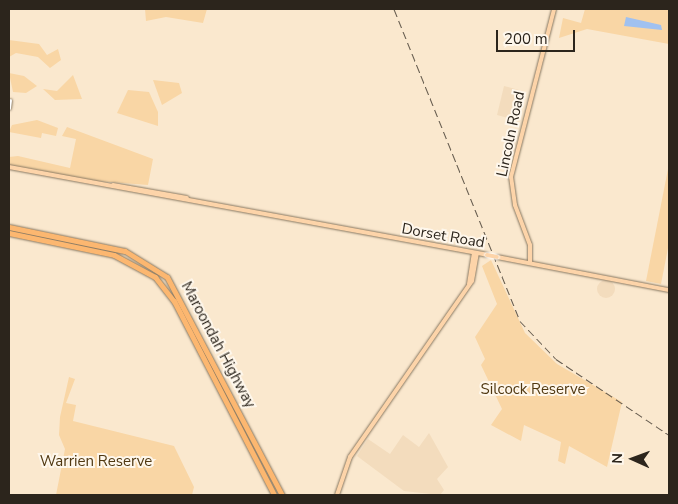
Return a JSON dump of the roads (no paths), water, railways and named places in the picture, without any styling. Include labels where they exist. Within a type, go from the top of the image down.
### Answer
[{"type":"highway","name":"Maroondah Highway","points":[[9,227],[125,251],[167,277],[282,495]]},
{"type":"highway","name":"Maroondah Highway","points":[[9,233],[114,255],[155,277],[174,301],[274,495]]},
{"type":"main road","name":"Lincoln Road","points":[[530,263],[530,245],[514,205],[511,177],[554,9]]},
{"type":"main road","name":"Dorset Road","points":[[9,167],[94,184],[148,191],[213,206],[669,290]]},
{"type":"main road","points":[[337,495],[350,457],[468,287],[476,263],[475,253]]},
{"type":"main road","points":[[468,287],[475,253]]},
{"type":"main road","points":[[476,263],[486,255]]},
{"type":"street","points":[[9,108],[10,100]]},
{"type":"water","points":[[626,17],[661,25],[662,30],[624,26]]},
{"type":"railway","points":[[394,9],[520,321],[556,359],[669,435]]},
{"type":"park label","name":"Silcock Reserve","points":[[533,390]]},
{"type":"park label","name":"Warrien Reserve","points":[[96,462]]}]
